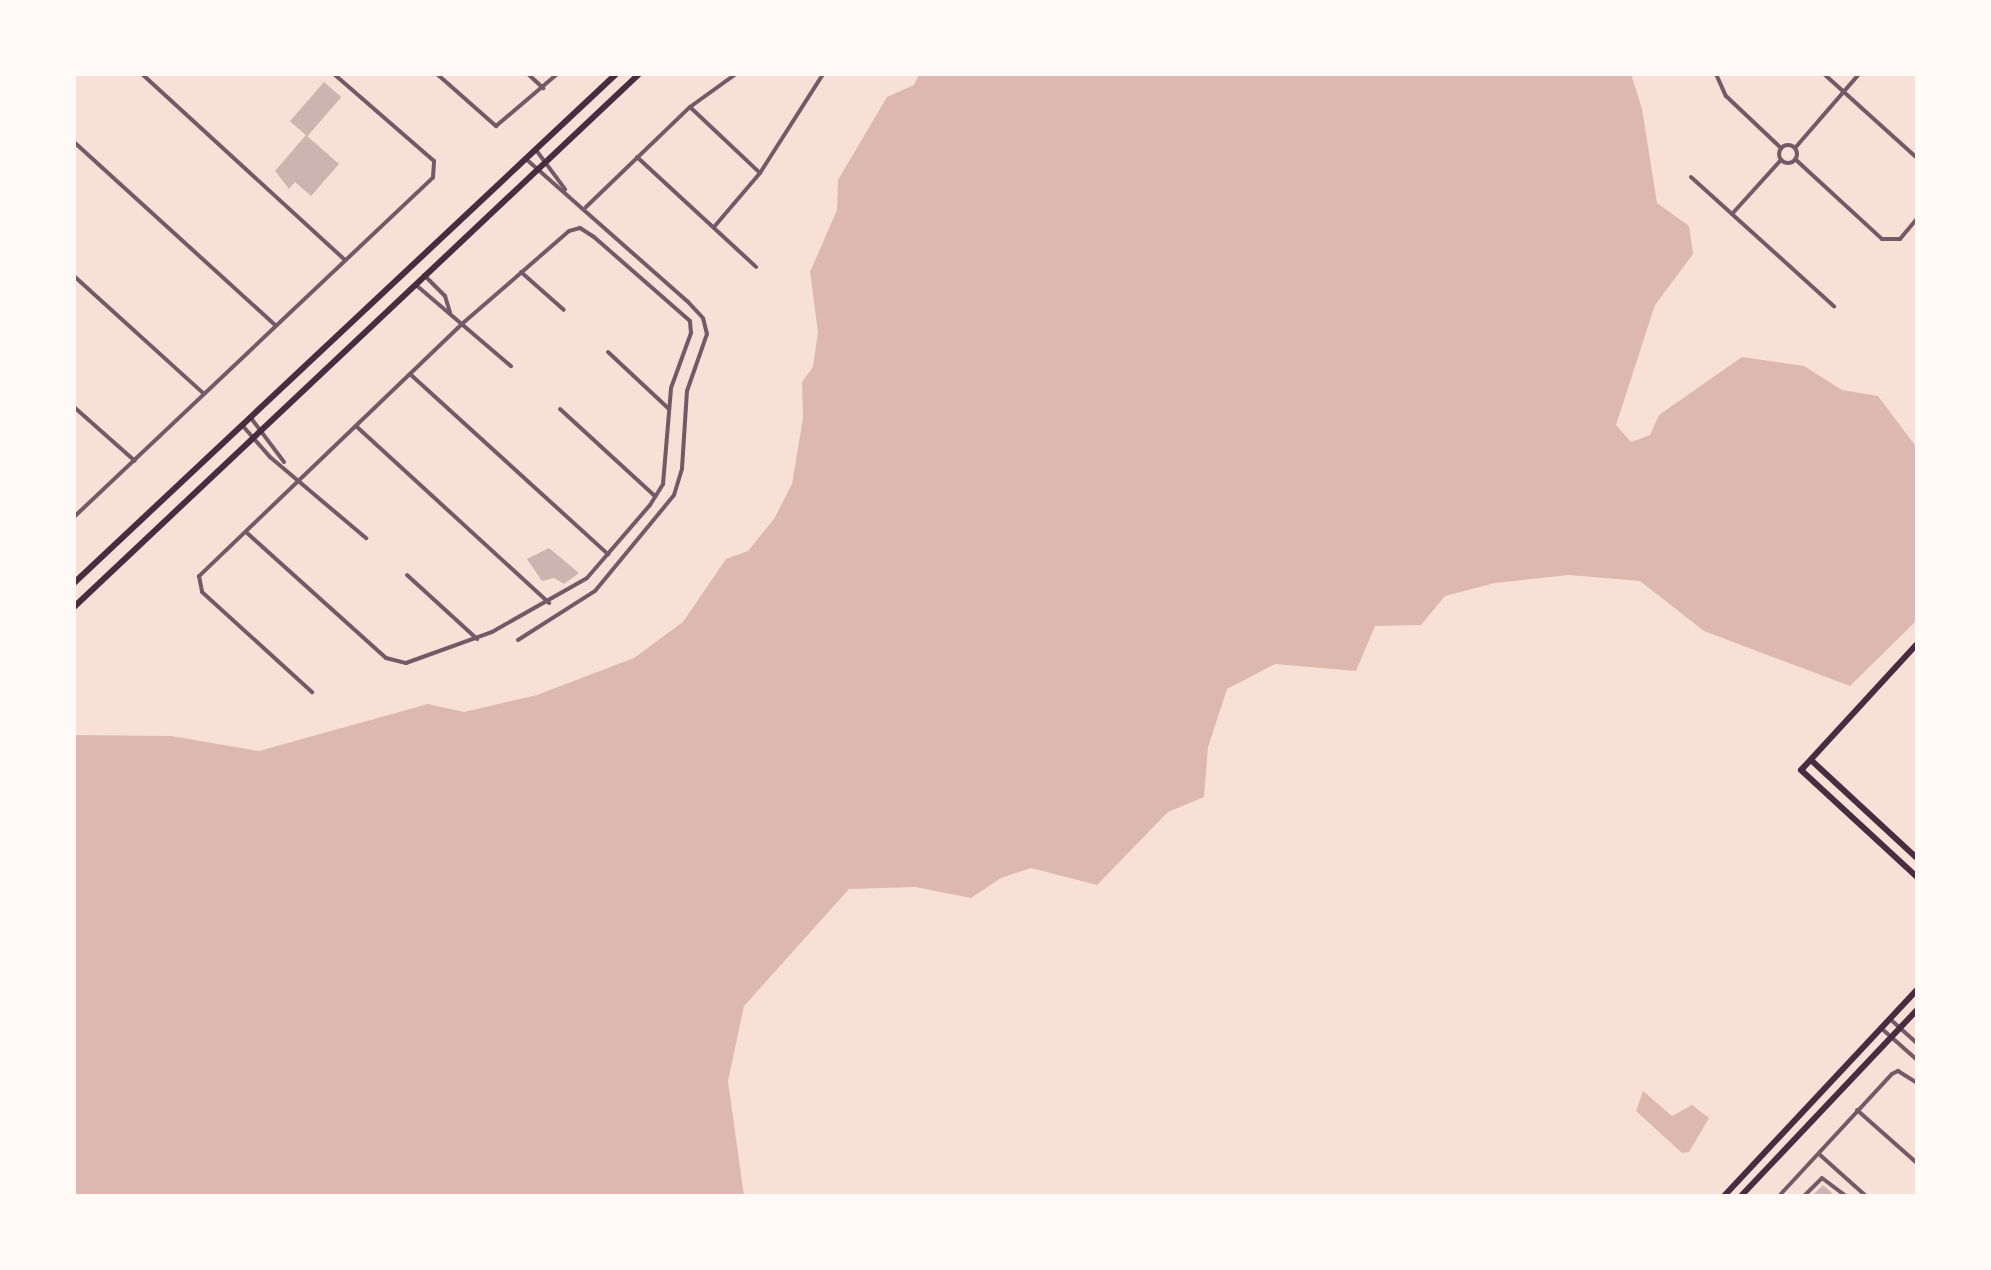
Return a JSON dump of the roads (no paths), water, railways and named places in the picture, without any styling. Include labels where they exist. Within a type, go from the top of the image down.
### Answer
[{"type":"main road","points":[[74,583],[616,74]]},
{"type":"main road","points":[[74,607],[639,74]]},
{"type":"main road","points":[[1917,644],[1801,770],[1917,877]]},
{"type":"main road","points":[[1811,760],[1917,858]]},
{"type":"main road","points":[[1724,1196],[1917,990]]},
{"type":"main road","points":[[1741,1196],[1917,1010]]},
{"type":"street","points":[[142,74],[345,260]]},
{"type":"street","points":[[74,517],[437,169],[334,74]]},
{"type":"street","points":[[437,74],[496,126],[557,74]]},
{"type":"street","points":[[528,74],[543,88]]},
{"type":"street","points":[[586,207],[690,107],[736,74]]},
{"type":"street","points":[[714,227],[760,173],[823,74]]},
{"type":"street","points":[[1716,74],[1726,96],[1781,148],[1795,148]]},
{"type":"street","points":[[1824,74],[1917,158]]},
{"type":"street","points":[[1795,159],[1795,148],[1859,74]]},
{"type":"street","points":[[690,107],[760,173]]},
{"type":"street","points":[[74,142],[276,326]]},
{"type":"street","points":[[1732,214],[1781,160],[1781,148]]},
{"type":"street","points":[[536,150],[566,191]]},
{"type":"street","points":[[637,157],[756,267]]},
{"type":"street","points":[[518,640],[595,591],[674,495],[682,468],[687,391],[706,346],[703,318],[586,207],[526,159]]},
{"type":"street","points":[[1781,160],[1795,159],[1882,239],[1900,239],[1917,219]]},
{"type":"street","points":[[1691,177],[1834,306]]},
{"type":"street","points":[[246,532],[386,658],[406,663],[477,639],[549,603],[587,578],[655,496],[667,454],[668,408],[691,333],[690,321],[580,228],[521,272],[463,323],[199,576],[198,584],[312,692]]},
{"type":"street","points":[[521,272],[564,310]]},
{"type":"street","points":[[424,274],[445,296],[450,312]]},
{"type":"street","points":[[74,276],[203,393]]},
{"type":"street","points":[[414,283],[511,366]]},
{"type":"street","points":[[608,352],[668,408]]},
{"type":"street","points":[[410,374],[608,554]]},
{"type":"street","points":[[74,407],[135,461]]},
{"type":"street","points":[[560,409],[655,496]]},
{"type":"street","points":[[251,418],[285,465]]},
{"type":"street","points":[[242,425],[366,538]]},
{"type":"street","points":[[356,426],[549,603]]},
{"type":"street","points":[[407,575],[477,639]]},
{"type":"street","points":[[1890,1019],[1917,1043]]},
{"type":"street","points":[[1881,1028],[1917,1060]]},
{"type":"street","points":[[1779,1196],[1857,1110],[1898,1071],[1917,1083]]},
{"type":"street","points":[[1857,1110],[1917,1163]]},
{"type":"street","points":[[1819,1154],[1866,1196]]},
{"type":"street","points":[[1804,1196],[1822,1178],[1846,1196]]}]
